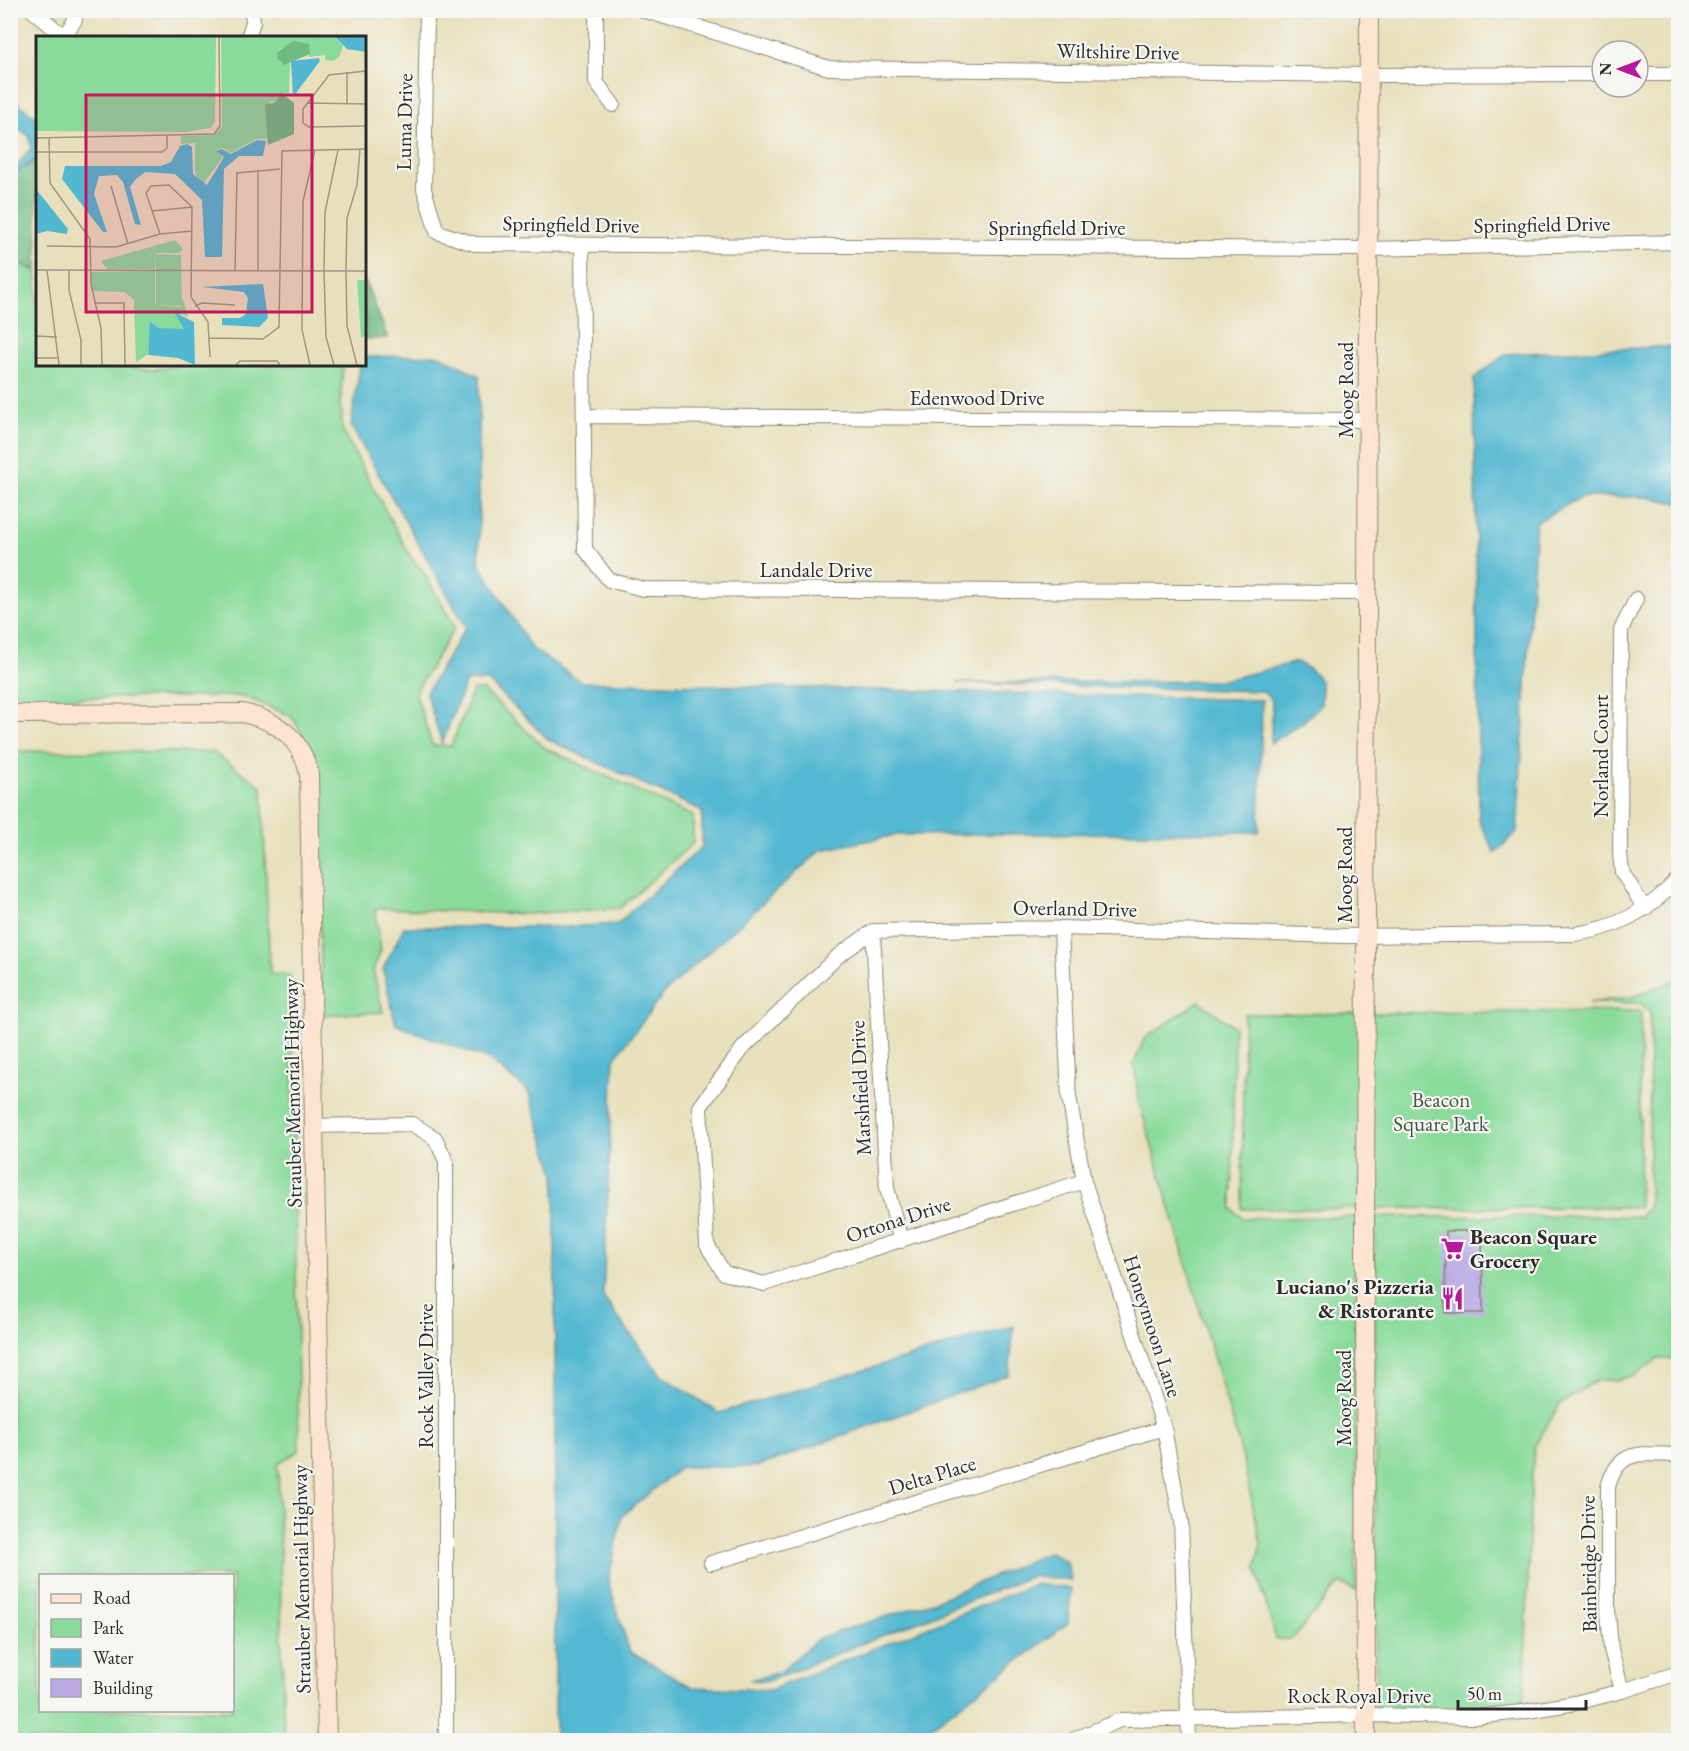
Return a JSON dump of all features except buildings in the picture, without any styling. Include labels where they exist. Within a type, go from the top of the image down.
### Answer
[{"type":"street","points":[[32,10],[64,36]]},
{"type":"street","points":[[66,36],[75,20],[75,10]]},
{"type":"street","points":[[248,36],[252,10]]},
{"type":"street","name":"Luma Drive","points":[[428,10],[424,189],[437,232]]},
{"type":"street","points":[[596,10],[596,82],[613,105]]},
{"type":"street","name":"Wiltshire Drive","points":[[643,10],[829,68],[1368,75],[1590,74]]},
{"type":"street","name":"Moog Road","points":[[1366,1740],[1369,10]]},
{"type":"street","points":[[1650,74],[1678,74]]},
{"type":"street","name":"Springfield Drive","points":[[437,232],[475,244],[582,245],[1368,249],[1678,242]]},
{"type":"street","name":"Landale Drive","points":[[582,245],[585,549],[609,580],[643,589],[1367,593]]},
{"type":"street","name":"Edenwood Drive","points":[[585,416],[1368,420]]},
{"type":"street","name":"Norland Court","points":[[1636,599],[1622,630],[1620,852],[1622,872],[1645,909]]},
{"type":"street","name":"Strauber Memorial Highway","points":[[10,714],[243,712],[262,717],[294,740],[306,758],[309,774],[327,1740]]},
{"type":"street","name":"Overland Drive","points":[[873,931],[1061,928],[1366,936],[1574,934],[1594,932],[1614,925],[1645,909],[1678,879]]},
{"type":"street","name":"Honeymoon Lane","points":[[1061,928],[1069,1097],[1084,1181],[1164,1428],[1181,1522],[1189,1740]]},
{"type":"street","name":"Marshfield Drive","points":[[873,931],[887,1188],[901,1241]]},
{"type":"street","name":"Ortona Drive","points":[[873,931],[838,956],[743,1048],[700,1107],[707,1245],[724,1272],[764,1284],[1084,1181]]},
{"type":"street","name":"Rock Valley Drive","points":[[314,1126],[412,1124],[435,1138],[446,1161],[446,1740]]},
{"type":"street","name":"Delta Place","points":[[711,1563],[1164,1428]]},
{"type":"street","name":"Bainbridge Drive","points":[[1622,1691],[1611,1649],[1608,1612],[1608,1487],[1612,1471],[1622,1460],[1636,1455],[1678,1455]]},
{"type":"street","name":"Rock Royal Drive","points":[[1073,1740],[1120,1720],[1366,1715],[1474,1717],[1575,1703],[1678,1673]]},
{"type":"green space","points":[[36,159],[36,271],[11,260],[11,176]]},
{"type":"green space","points":[[11,260],[36,271],[36,366],[112,366],[162,369],[176,366],[343,366],[340,407],[342,430],[412,559],[422,570],[455,627],[417,689],[416,695],[432,745],[451,746],[473,690],[483,690],[545,748],[693,816],[693,843],[620,908],[525,914],[375,908],[381,950],[373,970],[383,1012],[322,1015],[316,759],[294,720],[290,716],[243,696],[11,699]]},
{"type":"green space","points":[[366,283],[388,338],[366,339]]},
{"type":"green space","points":[[11,751],[213,752],[262,787],[270,974],[290,975],[292,1017],[299,1451],[278,1463],[284,1740],[11,1740]]},
{"type":"green space","points":[[1678,979],[1678,1360],[1658,1359],[1633,1376],[1616,1380],[1597,1380],[1560,1404],[1534,1447],[1524,1710],[1376,1714],[1375,1217],[1639,1216],[1649,1207],[1650,1012],[1640,1003],[1589,1003],[1632,997]]},
{"type":"green space","points":[[1199,1001],[1234,1027],[1232,1209],[1242,1218],[1355,1217],[1356,1591],[1340,1583],[1292,1639],[1276,1639],[1256,1568],[1261,1544],[1242,1455],[1139,1102],[1134,1064],[1144,1039]]},
{"type":"green space","name":"Beacon Square Park","points":[[1641,1011],[1639,1207],[1242,1209],[1244,1014]]},
{"type":"water","points":[[11,99],[36,116],[36,159],[11,176],[31,148],[29,136],[11,123]]},
{"type":"water","points":[[1678,346],[1678,503],[1646,497],[1581,497],[1536,522],[1517,832],[1495,853],[1479,821],[1474,378],[1506,354]]},
{"type":"water","points":[[439,355],[479,376],[479,563],[531,648],[582,682],[1262,700],[1259,832],[896,835],[821,850],[665,992],[614,1059],[603,1297],[660,1374],[719,1413],[1014,1326],[1009,1375],[756,1467],[681,1467],[622,1516],[608,1582],[630,1652],[692,1687],[770,1690],[1036,1584],[1071,1589],[1068,1623],[914,1740],[555,1740],[555,1173],[528,1091],[488,1059],[396,1025],[383,969],[404,927],[565,927],[617,924],[702,847],[702,811],[549,740],[488,681],[466,681],[442,743],[426,693],[466,627],[351,426],[360,366],[366,366],[366,357]]},
{"type":"water","points":[[1297,662],[1316,674],[1319,679],[1321,705],[1302,723],[1271,743],[1272,700],[1262,691],[957,683],[1220,681]]},
{"type":"water","points":[[1050,1552],[1067,1562],[1071,1580],[1032,1576],[768,1681],[750,1680],[780,1672],[819,1638],[935,1601]]},
{"type":"place","name":"Beacon Square Grocery","points":[[1452,1248]]},
{"type":"place","name":"Luciano's Pizzeria & Ristorante","points":[[1452,1298]]}]
